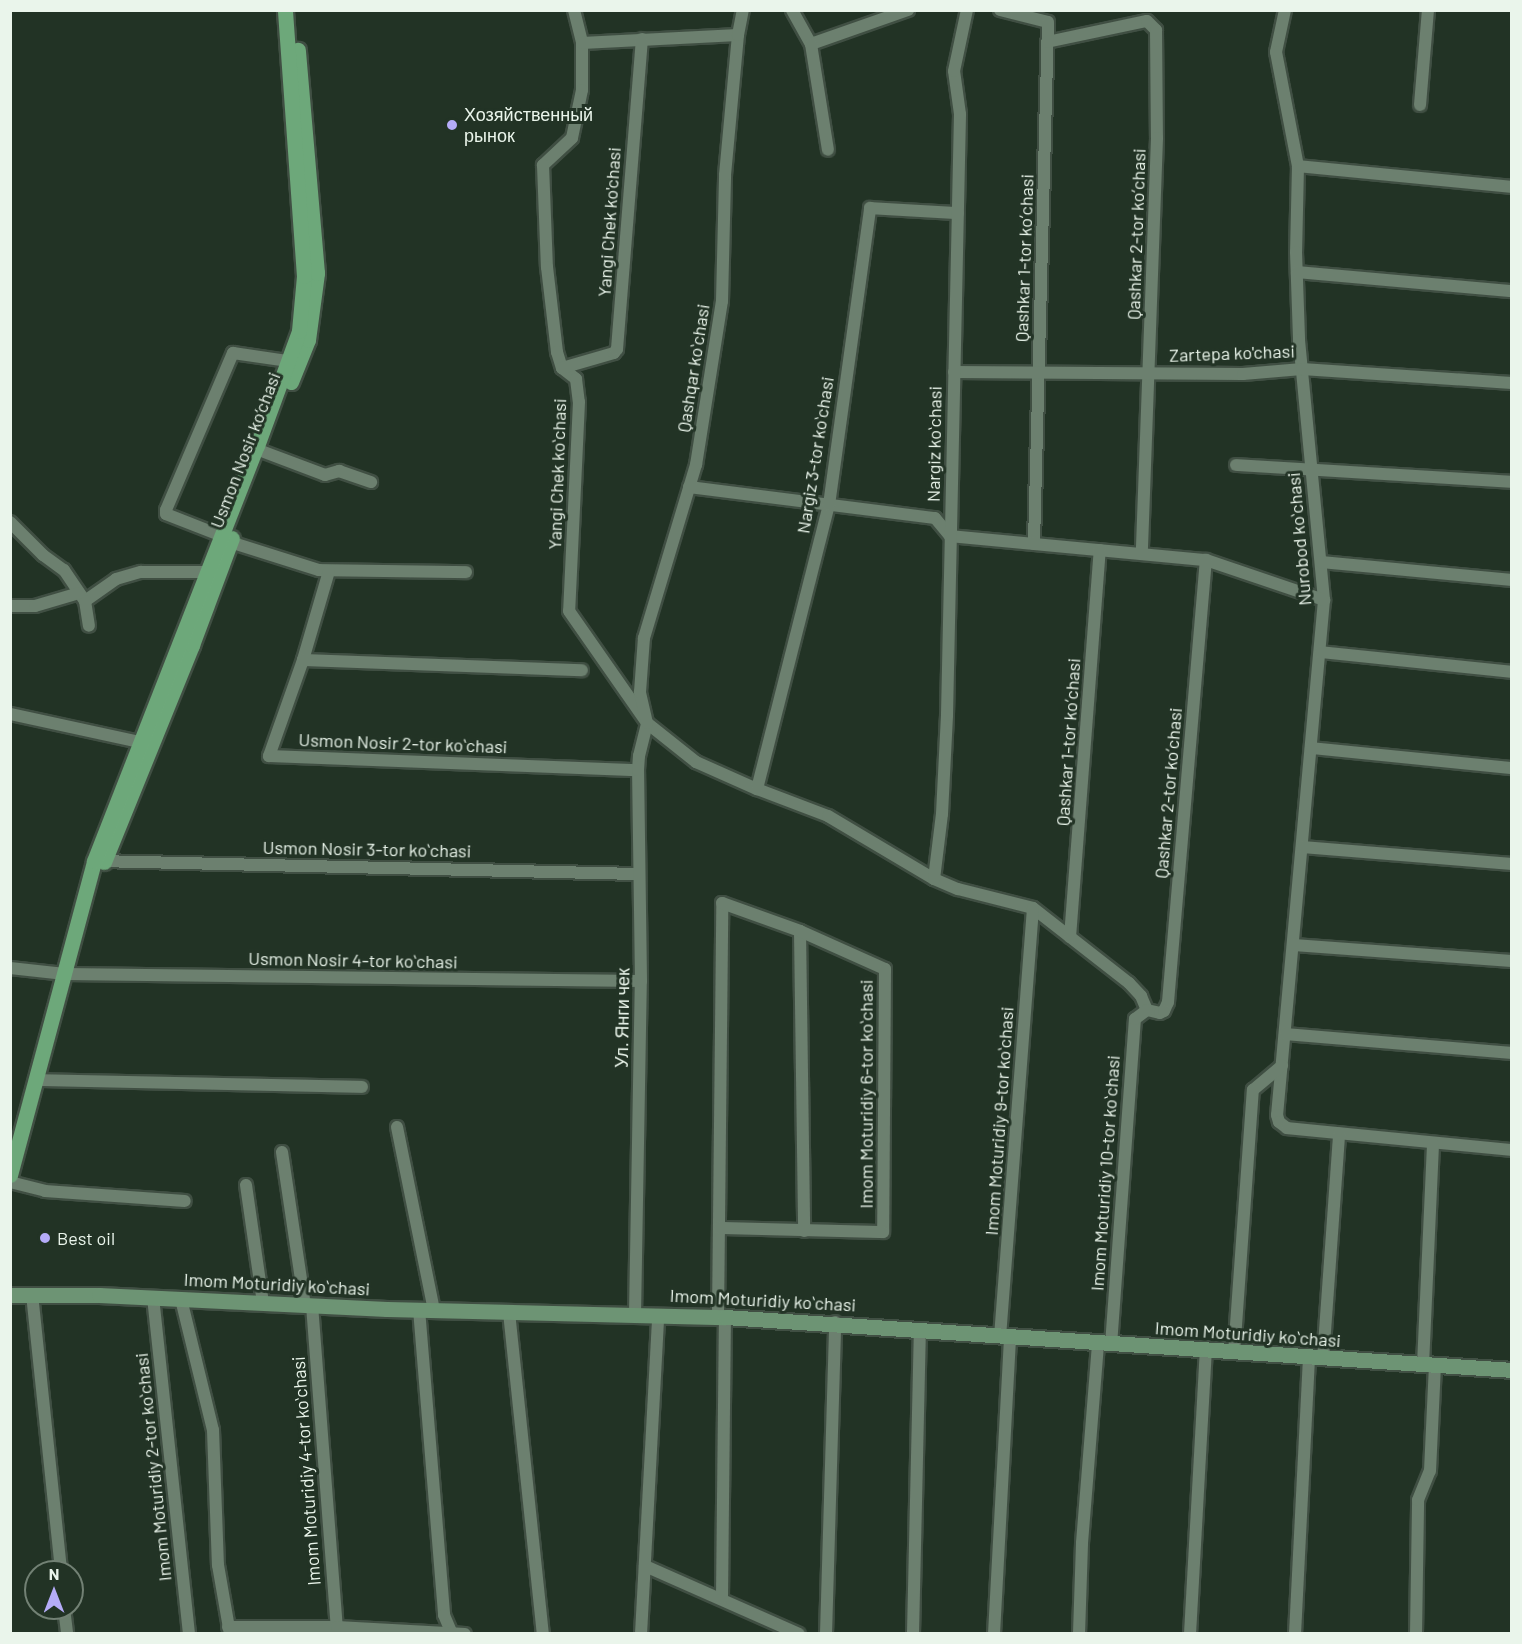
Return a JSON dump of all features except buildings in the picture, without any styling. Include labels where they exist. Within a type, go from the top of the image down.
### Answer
[{"type":"main road","name":"Usmon Nosir ko‘chasi","points":[[10,1175],[91,878],[242,498],[299,331],[304,276],[285,10]]},
{"type":"main road","name":"Usmon Nosir ko‘chasi","points":[[242,498],[264,452],[308,340],[316,291],[313,217],[294,10]]},
{"type":"main road","name":"Usmon Nosir ko‘chasi","points":[[99,861],[140,742],[207,572],[226,539]]},
{"type":"street","name":"Yangi Chek koʻchasi","points":[[574,10],[582,43],[582,90],[572,138],[543,165],[547,267],[557,352],[561,368],[576,379],[579,402],[569,610],[647,723]]},
{"type":"street","name":"Qashqar koʻchasi","points":[[647,723],[640,692],[644,638],[696,465],[722,301],[725,175],[738,35],[743,10]]},
{"type":"street","points":[[792,10],[811,44],[828,150]]},
{"type":"street","points":[[811,44],[908,10]]},
{"type":"street","name":"Nargiz koʻchasi","points":[[934,879],[942,814],[946,726],[960,114],[954,71],[967,10]]},
{"type":"street","name":"Qashkar 1-tor koʼchasi","points":[[1000,10],[1048,22],[1034,544]]},
{"type":"street","name":"Nurobod koʻchasi","points":[[1285,10],[1276,52],[1298,166],[1297,272],[1302,369],[1324,600],[1277,1114],[1279,1122],[1287,1128],[1339,1134]]},
{"type":"street","points":[[1420,105],[1428,10]]},
{"type":"street","name":"Qashkar 2-tor koʼchasi","points":[[1047,42],[1147,21],[1156,30],[1157,138],[1142,554]]},
{"type":"street","points":[[582,43],[738,35]]},
{"type":"street","name":"Yangi Chek ko'chasi","points":[[561,368],[614,353],[617,349],[642,39]]},
{"type":"street","points":[[1298,166],[1512,187]]},
{"type":"street","name":"Nargiz 3-tor koʻchasi","points":[[757,789],[830,505],[870,208],[958,213]]},
{"type":"street","points":[[1297,272],[1512,291]]},
{"type":"street","points":[[288,361],[233,353],[166,514],[226,539],[319,570],[466,572]]},
{"type":"street","name":"Zartepa ko'chasi","points":[[954,372],[1243,374],[1302,369],[1512,384]]},
{"type":"street","points":[[264,452],[325,475],[339,471],[371,482]]},
{"type":"street","points":[[1236,465],[1512,482]]},
{"type":"street","points":[[689,487],[935,518],[950,536],[1206,560],[1324,600]]},
{"type":"street","points":[[10,522],[44,555],[64,570],[82,597],[89,626]]},
{"type":"street","name":"Qashkar 1-tor koʼchasi","points":[[1070,937],[1100,550]]},
{"type":"street","name":"Qashkar 2-tor koʼchasi","points":[[1147,1010],[1160,1013],[1164,1011],[1168,1002],[1206,560]]},
{"type":"street","points":[[1321,562],[1512,580]]},
{"type":"street","name":"Usmon Nosir 2-tor koʻchasi","points":[[329,570],[303,660],[269,756],[638,770]]},
{"type":"street","points":[[10,606],[35,606],[82,597],[116,579],[141,572],[207,572]]},
{"type":"street","points":[[1320,652],[1512,672]]},
{"type":"street","points":[[303,660],[582,670]]},
{"type":"street","points":[[10,714],[140,742]]},
{"type":"street","points":[[647,723],[696,762],[757,789],[828,816],[934,879],[958,889],[1034,908],[1129,983],[1141,996],[1147,1010]]},
{"type":"street","name":"Ул. Янги чек","points":[[635,1315],[641,981],[638,770],[647,723]]},
{"type":"street","points":[[1311,748],[1512,768]]},
{"type":"street","points":[[1302,847],[1512,864]]},
{"type":"street","name":"Usmon Nosir 3-tor koʻchasi","points":[[99,861],[638,874]]},
{"type":"street","name":"Imom Moturidiy 6-tor koʻchasi","points":[[719,1228],[883,1232],[885,969],[800,931],[722,903],[719,1228],[722,1598]]},
{"type":"street","name":"Imom Moturidiy 9-tor koʻchasi","points":[[994,1634],[1005,1337],[1034,908]]},
{"type":"street","points":[[800,931],[804,1231]]},
{"type":"street","points":[[1293,945],[1512,961]]},
{"type":"street","name":"Usmon Nosir 4-tor koʻchasi","points":[[10,968],[65,974],[641,981]]},
{"type":"street","name":"Imom Moturidiy 10-tor koʻchasi","points":[[1079,1634],[1082,1543],[1105,1345],[1135,1019],[1147,1010]]},
{"type":"street","points":[[1285,1034],[1512,1053]]},
{"type":"street","points":[[1234,1353],[1253,1090],[1282,1066]]},
{"type":"street","points":[[36,1080],[362,1087]]},
{"type":"street","points":[[397,1127],[426,1310],[444,1615],[452,1633]]},
{"type":"street","points":[[1295,1634],[1316,1358],[1339,1134],[1512,1150]]},
{"type":"street","points":[[1416,1634],[1418,1500],[1430,1471],[1429,1365],[1433,1144]]},
{"type":"street","name":"Imom Moturidiy 4-tor koʻchasi","points":[[282,1152],[308,1305],[338,1630]]},
{"type":"street","points":[[10,1182],[45,1191],[185,1201]]},
{"type":"street","points":[[246,1185],[263,1303]]},
{"type":"street","points":[[32,1294],[60,1560]]},
{"type":"street","name":"Imom Moturidiy koʻchasi","points":[[10,1295],[153,1297],[426,1310],[658,1315],[835,1322],[1105,1345],[1512,1370]]},
{"type":"street","name":"Imom Moturidiy 2-tor koʻchasi","points":[[153,1297],[189,1634]]},
{"type":"street","points":[[181,1299],[213,1430],[218,1564],[229,1630],[338,1630],[465,1634]]},
{"type":"street","points":[[509,1312],[543,1634]]},
{"type":"street","points":[[641,1634],[658,1315]]},
{"type":"street","points":[[826,1634],[835,1322]]},
{"type":"street","points":[[913,1634],[920,1329]]},
{"type":"street","points":[[1190,1634],[1206,1351]]},
{"type":"street","points":[[645,1566],[722,1598],[799,1634]]},
{"type":"place","name":"Хозяйственный рынок","points":[[452,125]]},
{"type":"place","name":"Best oil","points":[[45,1238]]}]
